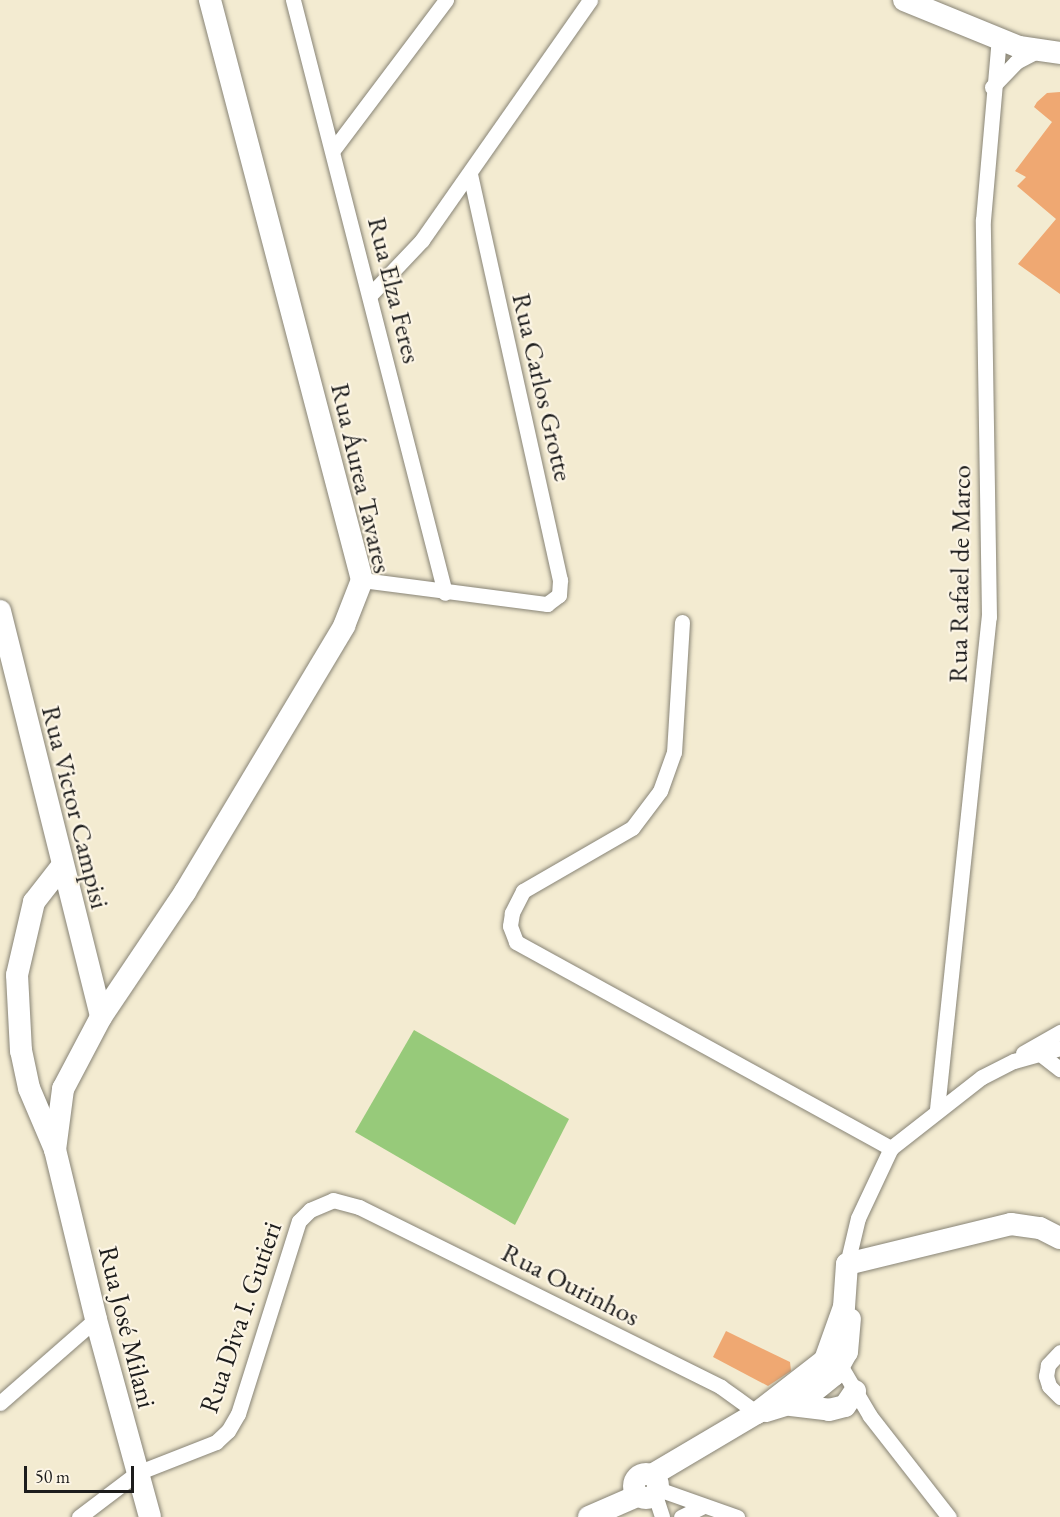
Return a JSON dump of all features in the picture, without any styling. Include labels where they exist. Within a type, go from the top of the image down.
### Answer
[{"type":"street","name":"Rua Áurea Tavares","points":[[101,1017],[233,813],[344,626],[362,580],[210,0]]},
{"type":"street","points":[[333,150],[446,0]]},
{"type":"street","points":[[370,295],[422,240],[470,175],[590,0]]},
{"type":"street","points":[[904,0],[999,38],[1050,52]]},
{"type":"street","name":"Rua Elza Feres","points":[[298,4],[445,593]]},
{"type":"street","name":"Rua Rafael de Marco","points":[[937,1109],[989,617],[983,220],[999,38]]},
{"type":"street","points":[[993,87],[1016,62],[1050,52]]},
{"type":"street","name":"Rua Carlos Grotte","points":[[445,593],[547,604],[559,595],[560,580],[470,175]]},
{"type":"street","points":[[362,580],[445,593]]},
{"type":"street","name":"Rua Victor Campisi","points":[[0,611],[101,1017]]},
{"type":"street","points":[[682,622],[674,752],[660,791],[632,828],[524,891],[512,913],[510,926],[516,942],[891,1148]]},
{"type":"street","name":"Rua José Milani","points":[[62,866],[34,902],[17,975],[21,1051],[29,1088],[56,1150],[96,1319],[150,1517]]},
{"type":"street","name":"Rua José Milani","points":[[56,1150],[63,1089],[101,1017]]},
{"type":"street","points":[[840,1365],[850,1338],[844,1307],[847,1264],[858,1218],[891,1148],[937,1109],[982,1077],[1035,1050],[1060,1032]]},
{"type":"street","points":[[1035,1050],[1060,1048]]},
{"type":"street","points":[[1035,1050],[1060,1069]]},
{"type":"street","name":"Rua Diva I. Gutieri","points":[[79,1517],[137,1473],[216,1442],[228,1431],[238,1414],[299,1221],[310,1210],[333,1200],[359,1207]]},
{"type":"street","name":"Rua Ourinhos","points":[[359,1207],[722,1388],[757,1413]]},
{"type":"street","points":[[847,1264],[1011,1224],[1040,1228],[1060,1238]]},
{"type":"street","points":[[791,1397],[825,1360],[844,1307]]},
{"type":"street","points":[[0,1403],[96,1319]]},
{"type":"street","points":[[1060,1352],[1048,1365],[1046,1376],[1049,1386],[1060,1397]]},
{"type":"street","points":[[840,1365],[855,1391],[949,1517]]},
{"type":"street","points":[[589,1517],[611,1505],[652,1492],[757,1413],[791,1397],[829,1368],[840,1365]]},
{"type":"street","points":[[791,1397],[829,1410],[845,1406],[855,1391]]},
{"type":"street","points":[[652,1492],[736,1517]]},
{"type":"street","points":[[681,1517],[704,1506]]},
{"type":"green space","points":[[414,1030],[569,1119],[515,1225],[355,1132]]},
{"type":"building","points":[[1060,92],[1060,294],[1018,264],[1056,219],[1017,186],[1026,177],[1015,171],[1052,122],[1034,107],[1047,93]]},
{"type":"building","points":[[726,1331],[790,1362],[791,1371],[768,1386],[713,1357]]}]
